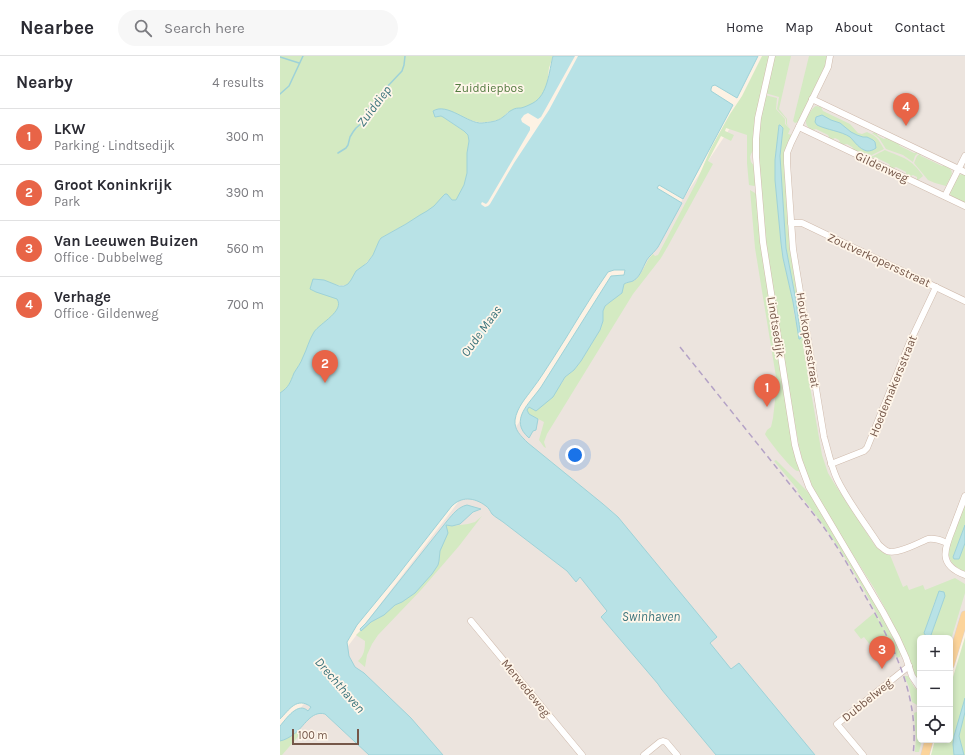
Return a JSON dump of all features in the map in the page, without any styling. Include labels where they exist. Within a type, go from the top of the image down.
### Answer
[{"type":"main road","points":[[953,655],[965,615]]},
{"type":"main road","points":[[925,755],[928,743]]},
{"type":"street","name":"Lindtsedijk","points":[[772,56],[758,118],[756,157],[763,242],[795,446],[809,486],[883,612],[897,638],[912,676],[917,684]]},
{"type":"street","name":"Houtkopersstraat","points":[[830,56],[828,67],[787,153],[793,249],[824,437],[831,464],[837,479],[879,545],[884,549],[897,552],[928,539],[933,538],[947,542]]},
{"type":"street","points":[[812,99],[965,172]]},
{"type":"street","name":"Gildenweg","points":[[799,127],[965,206]]},
{"type":"street","points":[[945,196],[965,156]]},
{"type":"street","name":"Zoutverkopersstraat","points":[[791,223],[802,223],[965,301]]},
{"type":"street","name":"Hoedemakersstraat","points":[[831,464],[864,451],[867,448],[909,344],[936,287]]},
{"type":"street","points":[[965,496],[947,542],[945,555],[946,560],[953,569],[965,575]]},
{"type":"street","name":"Merwedeweg","points":[[471,621],[582,755]]},
{"type":"street","name":"Dubbelweg","points":[[863,755],[837,724],[909,666]]},
{"type":"street","points":[[644,755],[663,741],[666,742],[677,755]]},
{"type":"shaded area","points":[[778,56],[965,56],[965,621],[953,661],[953,635],[917,635],[917,743],[929,743],[926,755],[280,755],[280,735],[635,271]]},
{"type":"green space","name":"Zuiddiepbos","points":[[280,56],[553,56],[549,68],[544,113],[508,112],[498,120],[480,122],[469,120],[453,112],[433,111],[436,117],[443,117],[468,135],[467,173],[460,195],[456,200],[413,220],[381,238],[373,255],[348,284],[336,285],[322,280],[313,279],[347,289],[280,495]]},
{"type":"green space","points":[[762,56],[770,56],[754,149],[750,157],[751,162],[755,167],[756,185],[749,185],[747,135],[726,128],[725,131],[734,135],[731,141],[721,136],[708,161],[713,164],[668,246],[661,258],[633,294],[547,434],[544,442],[546,448],[544,447],[539,440],[544,422],[529,414],[527,410],[562,383],[565,377],[574,370],[600,330],[605,306],[622,293],[624,284],[634,281],[637,278],[653,254],[655,256],[658,255],[696,183],[711,148],[742,96]]},
{"type":"green space","points":[[774,56],[791,56],[779,109],[787,119],[787,124],[789,127],[786,124],[786,119],[777,109],[779,97],[765,93]]},
{"type":"green space","points":[[809,56],[828,56],[825,66],[798,122],[795,123],[793,121]]},
{"type":"green space","points":[[765,95],[777,98],[776,109],[785,119],[785,124],[790,129],[788,134],[792,135],[785,151],[806,345],[803,346],[822,455],[828,473],[876,547],[885,554],[890,555],[903,587],[907,585],[909,590],[923,585],[925,590],[955,578],[965,584],[965,593],[952,635],[931,635],[945,596],[935,601],[924,633],[925,635],[917,635],[917,680],[913,675],[896,630],[887,612],[812,486],[803,463],[793,414],[766,244],[758,157],[759,124]],"holes":[[[780,125],[783,129],[780,156],[786,248],[796,301],[800,339],[783,258],[775,180],[775,160]]]},
{"type":"green space","points":[[814,107],[821,107],[823,111],[850,124],[858,133],[862,134],[867,132],[873,135],[884,149],[872,155],[856,152],[847,144],[842,145],[838,143],[840,142],[839,140],[835,138],[831,140],[827,138],[829,137],[828,135],[816,129],[813,130],[809,128],[806,121],[809,113]],"holes":[[[822,115],[840,123],[857,135],[873,140],[876,148],[870,151],[864,150],[859,147],[850,137],[838,131],[817,125],[815,118]]]},
{"type":"green space","points":[[872,133],[879,133],[877,134],[878,136],[884,139],[888,137],[901,144],[899,145],[900,146],[914,153],[919,152],[915,156],[913,162],[903,155],[886,149],[879,138]]},
{"type":"green space","points":[[885,150],[902,157],[915,165],[923,176],[917,181],[917,177],[913,175],[908,177],[905,175],[906,172],[896,167],[891,169],[888,167],[890,166],[889,164],[875,157],[870,159],[860,154],[873,156]]},
{"type":"green space","points":[[921,153],[921,156],[950,169],[952,174],[946,186],[928,180],[914,163],[917,156]]},
{"type":"green space","points":[[962,174],[965,175],[965,203],[953,198],[949,191],[957,176]]},
{"type":"green space","points":[[750,190],[757,196],[800,471],[797,471],[790,465],[765,434],[771,427],[777,383],[755,248]]},
{"type":"green space","points":[[776,460],[809,493],[893,634],[901,653],[900,657],[897,658],[876,612],[841,552],[797,491],[798,490],[774,461]]},
{"type":"green space","points":[[965,505],[965,525],[953,557],[959,559],[965,543],[965,573],[953,564],[949,557],[949,548]]},
{"type":"green space","points":[[482,516],[459,546],[421,590],[378,635],[367,655],[365,667],[358,661],[364,652],[365,641],[356,635],[371,622],[384,615],[395,605],[415,593],[431,574],[438,565],[446,525],[452,526],[468,524],[475,522]]},
{"type":"green space","points":[[874,613],[884,629],[891,645],[884,642],[877,643],[875,651],[864,637],[861,639],[854,630]]},
{"type":"green space","points":[[965,637],[965,755],[960,742],[954,752],[954,755],[931,755],[934,743],[953,743],[953,677]]},
{"type":"green space","points":[[904,676],[908,676],[917,690],[917,705],[912,702],[909,687]]},
{"type":"green space","points":[[917,712],[917,743],[921,743],[919,752],[915,752],[916,738],[914,713]]},
{"type":"green space","points":[[303,731],[282,755],[280,755],[280,741]]},
{"type":"water","points":[[553,56],[758,56],[737,98],[715,85],[712,86],[711,91],[733,105],[683,199],[659,185],[657,188],[682,203],[658,247],[649,257],[636,279],[624,284],[622,293],[605,306],[600,330],[581,361],[574,370],[565,377],[553,397],[536,411],[529,407],[527,410],[529,414],[538,419],[536,430],[533,431],[529,438],[520,425],[523,412],[527,405],[541,387],[611,276],[624,275],[625,270],[614,270],[608,272],[593,293],[543,374],[522,403],[516,415],[515,424],[518,433],[528,443],[618,517],[717,637],[710,643],[731,669],[739,663],[815,755],[716,755],[601,617],[607,611],[580,577],[576,582],[567,571],[494,516],[487,507],[472,499],[463,499],[451,507],[357,625],[347,642],[349,656],[355,667],[364,673],[411,718],[443,755],[369,755],[325,714],[320,713],[308,720],[298,731],[280,741],[280,726],[292,712],[300,708],[304,708],[308,711],[311,707],[302,703],[297,704],[290,708],[280,719],[280,393],[289,384],[314,332],[331,317],[338,308],[339,303],[337,299],[310,289],[313,279],[324,280],[339,286],[348,284],[356,271],[367,263],[373,255],[381,238],[427,211],[445,194],[447,194],[452,200],[456,200],[464,185],[467,173],[468,135],[443,117],[435,117],[433,111],[445,109],[470,120],[482,123],[493,122],[501,119],[513,109],[526,107],[538,99],[545,89]]},
{"type":"water","points":[[822,115],[840,123],[857,135],[873,140],[876,148],[870,151],[864,150],[859,147],[850,137],[817,125],[815,122],[816,117]]},
{"type":"water","points":[[779,125],[783,128],[780,156],[786,248],[796,301],[800,339],[781,243],[775,180],[775,160]]},
{"type":"water","points":[[467,505],[481,509],[473,512],[460,524],[452,526],[446,525],[448,533],[440,551],[438,565],[432,574],[415,593],[395,605],[384,615],[371,622],[361,631],[360,629],[447,521],[458,509]]},
{"type":"water","points":[[965,525],[965,543],[959,559],[954,559],[953,557]]},
{"type":"water","points":[[939,591],[944,592],[945,596],[931,635],[925,635],[924,633]]},
{"type":"water","points":[[965,698],[965,712],[959,736],[964,755],[954,755],[954,736]]},
{"type":"pier","points":[[575,56],[578,56],[549,110],[514,163],[490,204],[485,207],[481,204],[482,202],[486,204],[488,202],[530,130],[530,127],[522,122],[521,119],[528,113],[538,119],[541,117]]},
{"type":"waterway","points":[[280,94],[289,86],[303,56]]},
{"type":"waterway","name":"Zuiddiep","points":[[338,153],[346,148],[350,137],[356,128],[363,122],[364,116],[369,108],[402,71],[405,56]]},
{"type":"waterway","points":[[280,57],[299,63]]},
{"type":"railway","points":[[680,347],[820,522],[853,574],[874,611],[902,670],[912,711],[914,733],[913,755]]},
{"type":"place","name":"Verhage","points":[[906,126]]},
{"type":"place","name":"Groot Koninkrijk","points":[[325,383]]},
{"type":"place","name":"LKW","points":[[767,407]]},
{"type":"place","name":"Van Leeuwen Buizen","points":[[882,669]]},
{"type":"water label","name":"Oude Maas","points":[[481,331]]},
{"type":"water label","name":"Swinhaven","points":[[651,616]]},
{"type":"water label","name":"Drechthaven","points":[[340,685]]}]
